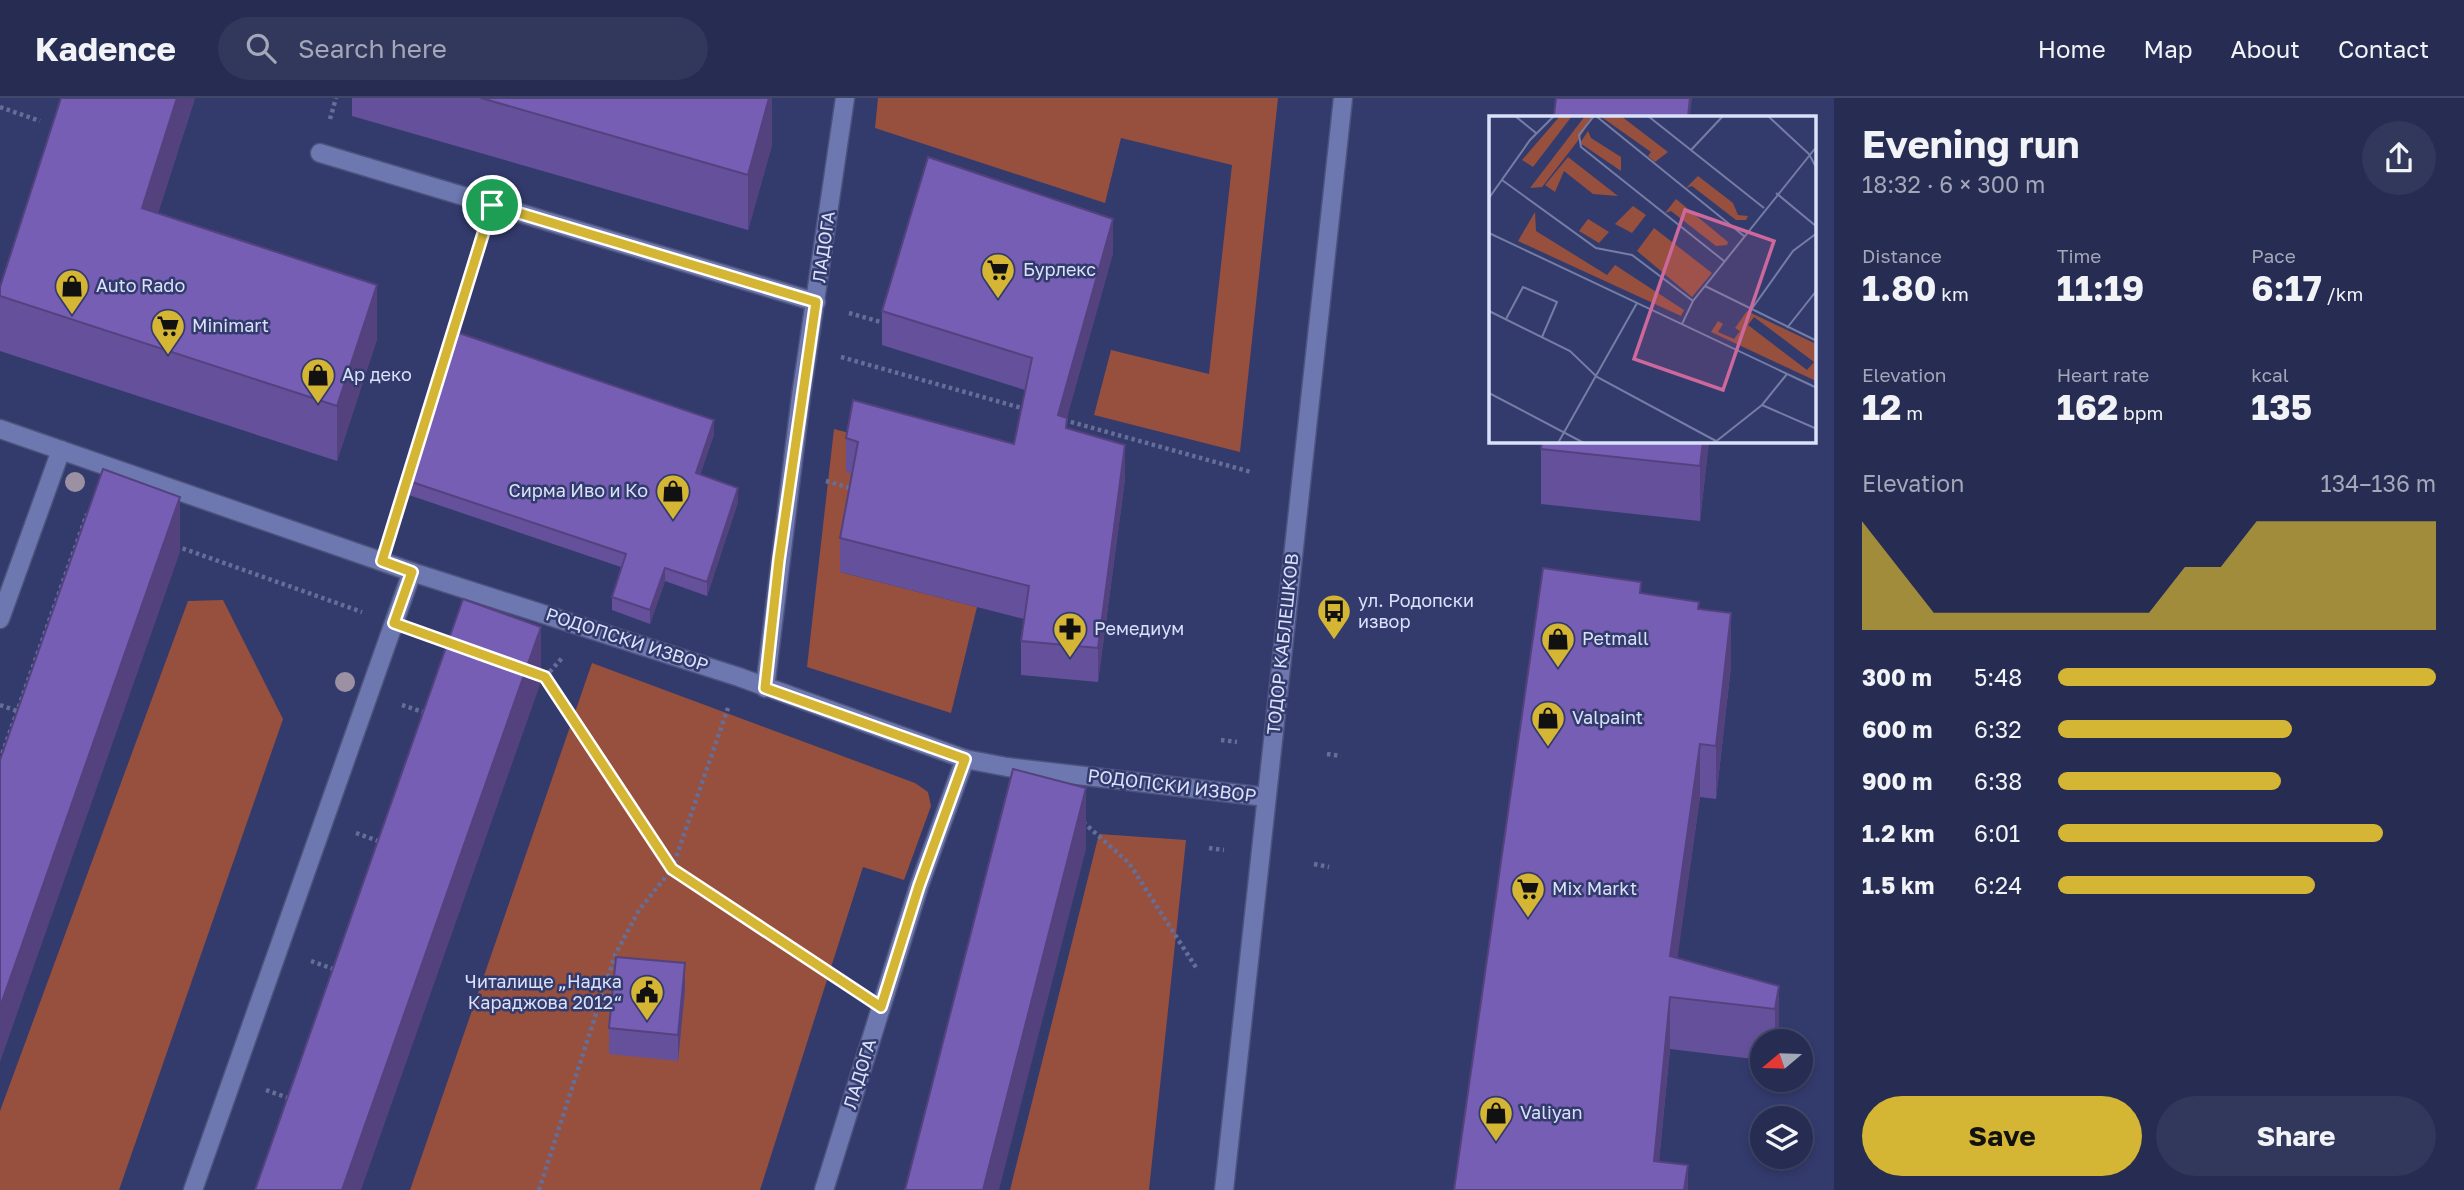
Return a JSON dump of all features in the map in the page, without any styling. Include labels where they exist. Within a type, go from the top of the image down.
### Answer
[{"type":"street","name":"ЛАДОГА","points":[[765,688],[781,546],[845,98]]},
{"type":"street","name":"ТОДОР КАБЛЕШКОВ","points":[[1224,1190],[1343,98]]},
{"type":"street","points":[[320,153],[816,302]]},
{"type":"street","name":"РОДОПСКИ ИЗВОР","points":[[0,429],[412,572],[739,677],[965,759],[1007,767],[1266,797]]},
{"type":"street","points":[[0,619],[61,450]]},
{"type":"street","points":[[193,1190],[412,572]]},
{"type":"street","name":"ЛАДОГА","points":[[824,1190],[919,886],[965,759]]},
{"type":"path","points":[[0,107],[40,121]]},
{"type":"path","points":[[382,561],[492,205]]},
{"type":"path","points":[[868,319],[889,325]]},
{"type":"path","points":[[830,354],[1028,410]]},
{"type":"path","points":[[1055,417],[1251,472]]},
{"type":"path","points":[[823,480],[855,489]]},
{"type":"path","points":[[43,499],[100,518]]},
{"type":"path","points":[[0,760],[87,514]]},
{"type":"path","points":[[164,541],[460,647]]},
{"type":"path","points":[[444,654],[448,643]]},
{"type":"path","points":[[545,677],[570,649]]},
{"type":"path","points":[[533,672],[545,677],[672,869],[881,1007]]},
{"type":"path","points":[[539,1190],[615,955],[639,910],[672,869],[739,677]]},
{"type":"path","points":[[419,725],[428,701]]},
{"type":"path","points":[[400,704],[432,716]]},
{"type":"path","points":[[0,705],[26,714]]},
{"type":"path","points":[[1221,740],[1238,742]]},
{"type":"path","points":[[1328,754],[1341,756]]},
{"type":"path","points":[[1082,821],[1129,863],[1197,969]]},
{"type":"path","points":[[374,854],[383,828]]},
{"type":"path","points":[[343,829],[387,844]]},
{"type":"path","points":[[1209,848],[1224,850]]},
{"type":"path","points":[[1314,864],[1329,867]]},
{"type":"path","points":[[298,957],[342,972]]},
{"type":"path","points":[[329,982],[338,957]]},
{"type":"path","points":[[283,1111],[292,1085]]},
{"type":"path","points":[[264,1089],[296,1101]]},
{"type":"shaded area","points":[[878,98],[1278,98],[1240,452],[1094,415],[1111,350],[1209,374],[1232,165],[1121,138],[1105,203],[875,128]]},
{"type":"shaded area","points":[[834,429],[853,434],[858,476],[840,572],[977,607],[951,713],[807,667]]},
{"type":"shaded area","points":[[223,600],[283,719],[119,1190],[0,1190],[0,1111],[188,601]]},
{"type":"shaded area","points":[[592,663],[915,783],[928,792],[931,806],[904,880],[863,867],[760,1190],[410,1190]]},
{"type":"shaded area","points":[[1099,834],[1186,840],[1149,1190],[1010,1190]]},
{"type":"building","points":[[61,98],[177,98],[142,208],[377,285],[337,406],[0,296],[0,287]]},
{"type":"building","points":[[481,98],[769,98],[748,175]]},
{"type":"building","points":[[1556,98],[1690,98],[1688,116],[1554,115]]},
{"type":"building","points":[[928,157],[1113,219],[1058,415],[1067,418],[1066,428],[1125,445],[1098,648],[1021,641],[1029,586],[840,538],[858,442],[846,438],[853,400],[1014,444],[1032,358],[882,311]]},
{"type":"building","points":[[456,332],[714,420],[696,473],[738,488],[707,582],[665,568],[650,610],[612,597],[626,554],[406,480]]},
{"type":"building","points":[[1542,443],[1703,443],[1700,466],[1541,449]]},
{"type":"building","points":[[103,469],[180,497],[0,1007],[0,760]]},
{"type":"building","points":[[1543,568],[1641,582],[1640,593],[1699,602],[1698,609],[1731,613],[1716,746],[1700,744],[1670,956],[1779,986],[1775,1009],[1670,997],[1654,1161],[1688,1165],[1684,1190],[1454,1190]]},
{"type":"building","points":[[463,599],[541,627],[342,1190],[255,1190]]},
{"type":"building","points":[[1013,769],[1086,788],[983,1190],[905,1190]]},
{"type":"building","name":"Читалище „Надка Караджова 2012“","points":[[616,957],[685,963],[678,1035],[609,1028]]},
{"type":"place","name":"Бурлекс","points":[[998,300]]},
{"type":"place","name":"Auto Rado","points":[[72,316]]},
{"type":"place","name":"Minimart","points":[[168,356]]},
{"type":"place","name":"Ар деко","points":[[318,405]]},
{"type":"place","name":"Сирма Иво и Ко","points":[[673,521]]},
{"type":"place","name":"ул. Родопски извор","points":[[1334,641]]},
{"type":"place","name":"Ремедиум","points":[[1070,659]]},
{"type":"place","name":"Petmall","points":[[1558,669]]},
{"type":"place","name":"Valpaint","points":[[1548,748]]},
{"type":"place","name":"Mix Markt","points":[[1528,919]]},
{"type":"place","name":"Читалище „Надка Караджова 2012“","points":[[647,1022]]},
{"type":"place","name":"Valiyan","points":[[1496,1143]]},
{"type":"route","points":[[492,205],[816,302],[779,560],[765,688],[965,759],[919,886],[881,1007],[672,869],[545,677],[394,623],[412,572],[382,561],[492,205]]}]
